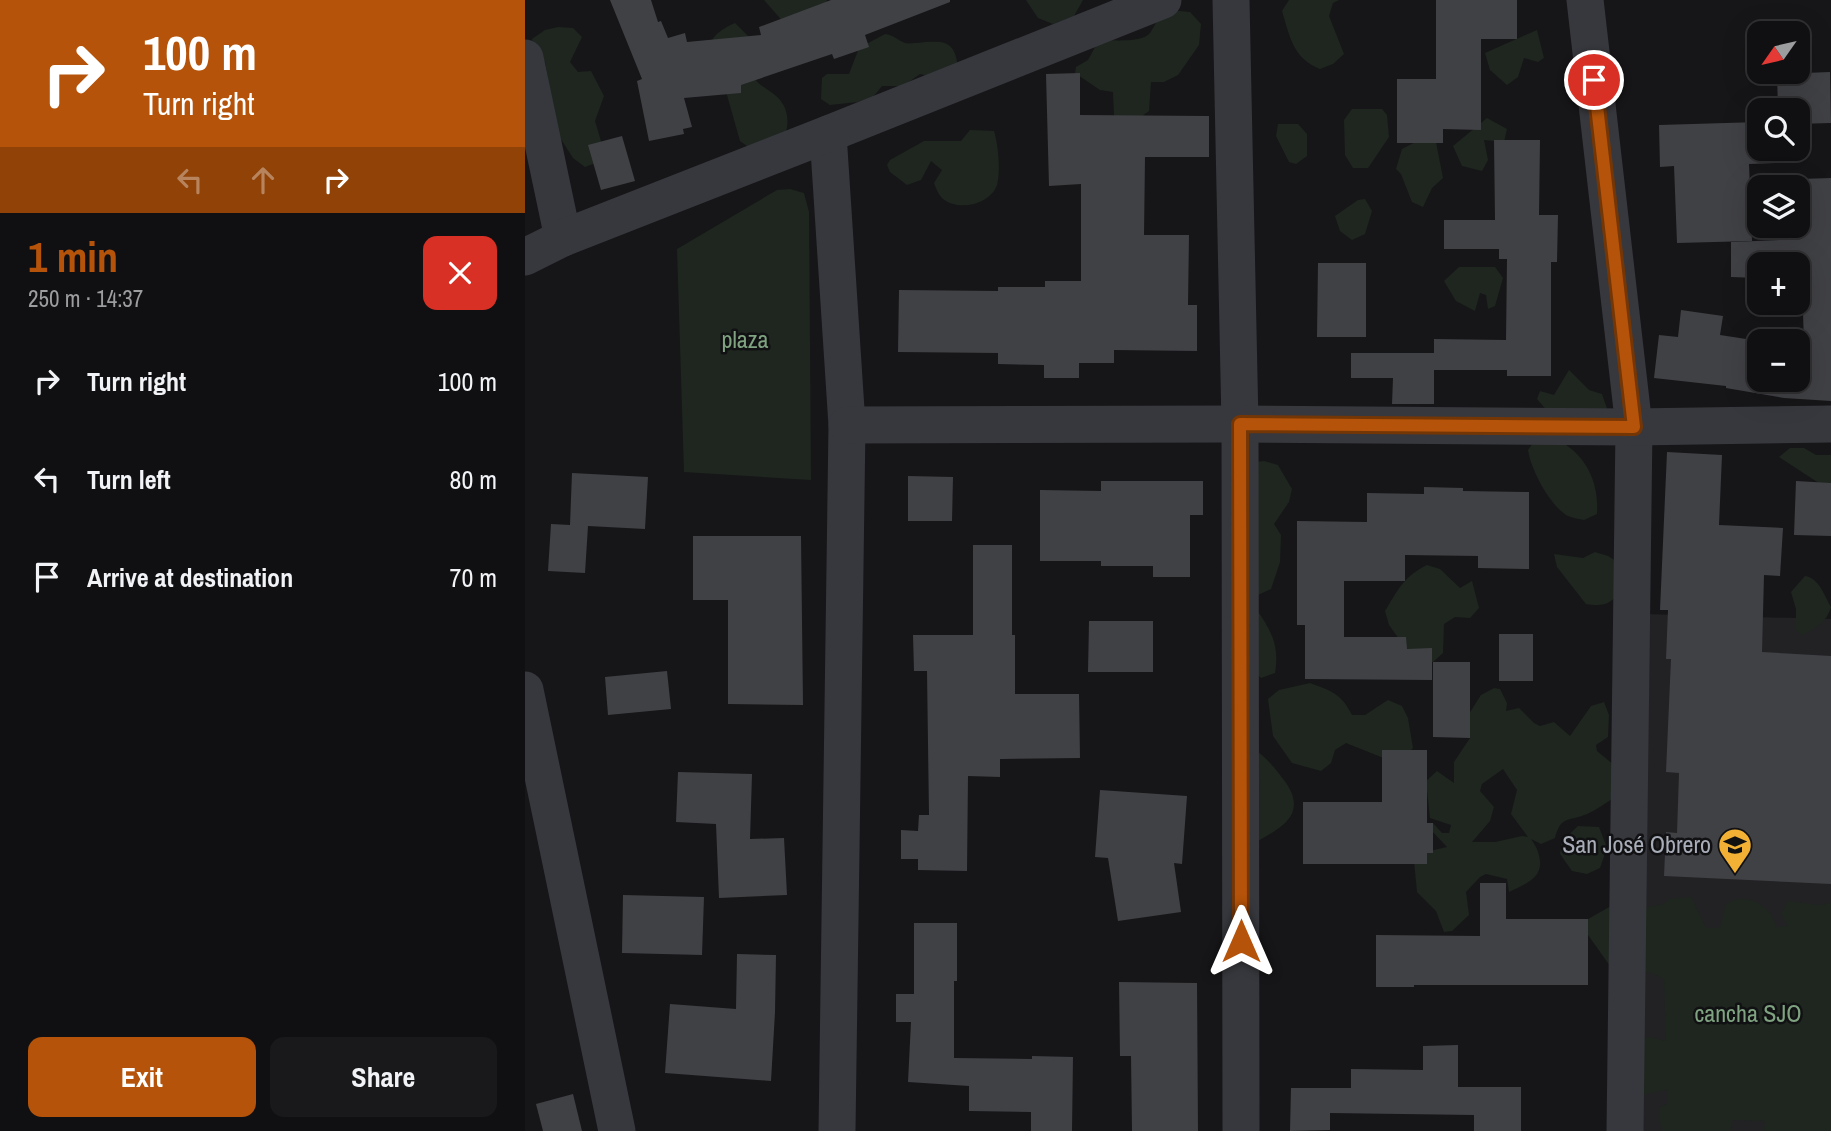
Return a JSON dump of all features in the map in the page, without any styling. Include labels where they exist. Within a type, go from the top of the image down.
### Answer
[{"type":"street","points":[[525,257],[563,238],[1163,0]]},
{"type":"street","points":[[1231,0],[1240,424],[1241,1131]]},
{"type":"street","points":[[1585,0],[1634,427],[1625,1131]]},
{"type":"street","points":[[525,58],[563,238]]},
{"type":"street","points":[[828,134],[847,425],[837,1131]]},
{"type":"street","points":[[847,425],[1634,427],[1831,424]]},
{"type":"street","points":[[525,690],[617,1131]]},
{"type":"shaded area","name":"San José Obrero","points":[[1643,614],[1831,619],[1831,1131],[1633,1131]]},
{"type":"green space","points":[[764,0],[827,0],[823,19],[786,25]]},
{"type":"green space","points":[[1026,0],[1083,0],[1074,16],[1053,24],[1038,18]]},
{"type":"green space","points":[[1289,0],[1339,0],[1333,3],[1329,16],[1344,54],[1333,64],[1320,69],[1298,53],[1290,38],[1282,11]]},
{"type":"green space","points":[[1169,10],[1190,12],[1201,24],[1199,45],[1178,75],[1164,82],[1151,82],[1149,111],[1131,124],[1114,115],[1113,92],[1100,90],[1075,73],[1076,67],[1088,60],[1099,40],[1127,40],[1146,36],[1159,18]]},
{"type":"green space","points":[[735,23],[755,43],[751,65],[753,76],[780,100],[787,115],[786,132],[751,149],[740,141],[725,88],[707,49],[718,33]]},
{"type":"green space","points":[[573,28],[582,37],[570,62],[578,72],[591,71],[604,96],[595,121],[603,148],[598,162],[585,167],[573,158],[541,108],[548,79],[545,62],[534,53],[532,39],[545,30]]},
{"type":"green space","points":[[1537,30],[1544,58],[1538,62],[1524,58],[1518,77],[1507,85],[1490,70],[1485,53]]},
{"type":"green space","points":[[885,34],[906,43],[946,44],[954,52],[958,70],[947,81],[920,74],[903,86],[882,86],[873,97],[858,102],[830,105],[821,99],[822,78],[827,74],[849,74],[859,48]]},
{"type":"green space","points":[[1352,109],[1382,109],[1387,115],[1389,137],[1368,168],[1353,168],[1345,155],[1344,120]]},
{"type":"green space","points":[[1487,118],[1507,129],[1504,142],[1484,140],[1488,160],[1482,171],[1462,166],[1453,146]]},
{"type":"green space","points":[[1278,124],[1298,124],[1307,134],[1307,156],[1296,164],[1289,162],[1276,136]]},
{"type":"green space","points":[[970,130],[994,131],[997,143],[997,185],[988,197],[980,202],[956,205],[942,198],[934,183],[942,170],[931,161],[921,180],[907,185],[890,172],[887,165],[890,160],[924,141],[961,141]]},
{"type":"green space","points":[[1429,135],[1436,142],[1443,178],[1432,188],[1423,207],[1412,202],[1401,174],[1396,169],[1402,149]]},
{"type":"green space","name":"plaza","points":[[790,189],[804,193],[809,212],[811,480],[684,472],[677,249],[777,190]]},
{"type":"green space","points":[[1365,199],[1372,211],[1365,234],[1352,240],[1340,231],[1335,216],[1358,200]]},
{"type":"green space","points":[[1459,267],[1495,267],[1503,278],[1495,306],[1488,309],[1486,295],[1480,293],[1475,311],[1456,301],[1444,281]]},
{"type":"green space","points":[[1569,370],[1589,390],[1602,394],[1611,420],[1556,421],[1537,399],[1540,391],[1554,395]]},
{"type":"green space","points":[[1536,439],[1560,442],[1579,456],[1594,483],[1597,514],[1584,520],[1568,516],[1555,504],[1542,487],[1530,458],[1528,450]]},
{"type":"green space","points":[[1790,448],[1804,448],[1816,455],[1831,455],[1831,491],[1779,457]]},
{"type":"green space","points":[[1264,461],[1278,465],[1292,489],[1289,502],[1274,524],[1281,535],[1280,562],[1271,589],[1258,595],[1249,463]]},
{"type":"green space","points":[[1595,552],[1619,563],[1622,590],[1603,605],[1586,604],[1557,567],[1554,554],[1583,558]]},
{"type":"green space","points":[[1427,565],[1440,569],[1460,588],[1472,581],[1479,608],[1470,618],[1455,617],[1444,624],[1443,653],[1433,662],[1415,661],[1389,625],[1385,611],[1407,579]]},
{"type":"green space","points":[[1805,576],[1818,584],[1831,607],[1820,624],[1802,635],[1796,630],[1796,609],[1791,592]]},
{"type":"green space","points":[[1255,607],[1269,630],[1276,654],[1275,673],[1261,678],[1250,668]]},
{"type":"green space","points":[[1310,683],[1335,694],[1352,715],[1365,715],[1388,700],[1402,706],[1408,718],[1413,748],[1403,758],[1386,759],[1346,743],[1335,750],[1331,763],[1321,771],[1292,763],[1273,736],[1268,699],[1279,690]]},
{"type":"green space","points":[[1494,688],[1500,689],[1507,703],[1506,711],[1519,708],[1534,723],[1540,726],[1554,722],[1570,736],[1591,706],[1604,702],[1609,715],[1608,737],[1596,745],[1597,751],[1614,765],[1612,799],[1587,814],[1563,822],[1555,838],[1541,844],[1531,839],[1538,852],[1540,867],[1535,877],[1525,884],[1509,892],[1507,879],[1486,874],[1480,877],[1466,892],[1469,915],[1452,931],[1444,932],[1436,911],[1417,892],[1414,861],[1425,852],[1447,847],[1429,828],[1433,823],[1442,833],[1449,833],[1451,825],[1430,818],[1426,781],[1437,771],[1454,783],[1454,762],[1470,738],[1465,720],[1481,695]],"holes":[[[1503,769],[1517,790],[1511,814],[1528,837],[1472,842],[1490,821],[1494,807],[1480,791],[1482,784]]]},
{"type":"green space","points":[[1253,748],[1284,780],[1292,793],[1294,804],[1286,822],[1246,848]]},
{"type":"green space","points":[[1578,826],[1599,827],[1607,848],[1600,868],[1587,874],[1572,871],[1560,854],[1562,841]]},
{"type":"green space","name":"cancha SJO","points":[[1691,897],[1706,928],[1720,928],[1726,904],[1733,900],[1757,902],[1769,912],[1776,927],[1788,926],[1781,914],[1788,901],[1819,905],[1831,903],[1831,1131],[1764,1131],[1765,1121],[1733,1120],[1730,1131],[1663,1131],[1659,1108],[1668,1103],[1668,1089],[1643,1095],[1622,1042],[1650,1037],[1666,1041],[1664,979],[1650,972],[1637,975],[1615,973],[1588,935],[1588,919],[1620,901],[1648,907],[1664,904],[1669,899]]},
{"type":"building","points":[[610,0],[651,0],[658,22],[661,21],[668,38],[685,33],[687,42],[761,35],[759,27],[831,0],[950,2],[865,35],[869,47],[834,59],[832,54],[741,85],[741,93],[684,98],[692,127],[683,129],[684,134],[649,141],[637,81],[642,79]]},
{"type":"building","points":[[1436,0],[1517,0],[1517,39],[1481,39],[1481,130],[1443,129],[1443,143],[1397,143],[1397,79],[1436,79]]},
{"type":"building","points":[[1830,72],[1831,123],[1810,124],[1810,98],[1778,98],[1777,84],[1810,84],[1810,73]]},
{"type":"building","points":[[1080,73],[1080,115],[1209,116],[1209,157],[1145,157],[1144,235],[1189,235],[1188,305],[1197,305],[1197,351],[1114,350],[1114,363],[1079,363],[1079,378],[1044,378],[1044,365],[998,364],[998,353],[898,352],[899,290],[998,291],[998,287],[1045,287],[1045,281],[1081,281],[1081,184],[1049,186],[1046,74]]},
{"type":"building","points":[[1747,122],[1747,161],[1776,163],[1749,164],[1747,238],[1752,238],[1752,241],[1677,243],[1674,166],[1660,167],[1659,125]]},
{"type":"building","points":[[622,136],[635,181],[601,190],[588,145]]},
{"type":"building","points":[[1494,140],[1540,140],[1539,215],[1558,215],[1557,262],[1551,262],[1551,376],[1507,376],[1507,370],[1434,370],[1434,404],[1392,404],[1393,378],[1351,378],[1351,353],[1434,353],[1434,339],[1506,340],[1507,259],[1499,259],[1499,249],[1444,249],[1444,220],[1495,220]]},
{"type":"building","points":[[1831,178],[1831,401],[1784,398],[1749,392],[1810,392],[1810,329],[1804,329],[1803,315],[1810,315],[1810,252],[1747,252],[1747,278],[1731,277],[1731,242],[1810,238],[1810,179]]},
{"type":"building","points":[[1318,263],[1366,263],[1366,337],[1317,337]]},
{"type":"building","points":[[1681,310],[1723,316],[1720,335],[1747,339],[1747,392],[1726,386],[1654,378],[1659,335],[1678,337]]},
{"type":"building","points":[[1667,452],[1722,455],[1719,525],[1783,528],[1780,576],[1764,575],[1762,652],[1831,656],[1831,884],[1664,876],[1666,832],[1677,833],[1679,773],[1666,772],[1671,659],[1666,659],[1668,610],[1660,610]]},
{"type":"building","points":[[572,473],[648,477],[645,529],[588,526],[585,573],[548,571],[551,524],[570,525]]},
{"type":"building","points":[[908,476],[953,477],[952,521],[908,521]]},
{"type":"building","points":[[1101,481],[1203,481],[1203,515],[1190,515],[1190,577],[1153,577],[1153,566],[1101,566],[1101,561],[1040,561],[1040,490],[1101,491]]},
{"type":"building","points":[[1796,481],[1831,483],[1831,536],[1794,535]]},
{"type":"building","points":[[1424,487],[1463,488],[1463,491],[1529,492],[1529,569],[1478,568],[1478,556],[1405,555],[1405,581],[1344,581],[1344,637],[1406,637],[1407,649],[1432,648],[1432,680],[1305,679],[1305,625],[1297,625],[1297,521],[1367,522],[1367,493],[1424,494]]},
{"type":"building","points":[[693,536],[801,536],[803,705],[728,704],[728,600],[693,600]]},
{"type":"building","points":[[973,545],[1012,545],[1015,694],[1079,694],[1080,758],[1000,759],[1000,777],[968,776],[967,871],[918,870],[918,859],[901,859],[901,830],[918,831],[919,815],[929,815],[927,671],[914,671],[913,635],[973,635]]},
{"type":"building","points":[[1089,621],[1153,621],[1153,672],[1088,672]]},
{"type":"building","points":[[1499,634],[1533,634],[1533,681],[1499,681]]},
{"type":"building","points":[[1433,662],[1470,662],[1470,738],[1433,737]]},
{"type":"building","points":[[667,671],[671,709],[608,715],[605,677]]},
{"type":"building","points":[[1382,750],[1427,750],[1427,823],[1433,823],[1433,853],[1427,853],[1427,864],[1303,864],[1303,802],[1382,802]]},
{"type":"building","points":[[678,772],[752,774],[750,839],[784,838],[787,895],[719,898],[716,824],[676,822]]},
{"type":"building","points":[[1100,790],[1187,796],[1182,864],[1174,863],[1181,912],[1118,921],[1108,858],[1095,857]]},
{"type":"building","points":[[1480,883],[1506,883],[1506,919],[1588,919],[1588,985],[1376,987],[1376,935],[1480,936]]},
{"type":"building","points":[[623,895],[704,897],[702,955],[622,953]]},
{"type":"building","points":[[914,923],[957,923],[954,1058],[1073,1057],[1072,1131],[1031,1131],[1031,1112],[969,1111],[969,1086],[908,1082],[911,1022],[896,1022],[896,994],[914,994]]},
{"type":"building","points":[[737,954],[776,955],[771,1081],[665,1073],[670,1004],[736,1009]]},
{"type":"building","points":[[1119,982],[1197,983],[1198,1131],[1132,1131],[1131,1056],[1120,1056]]},
{"type":"building","points":[[1458,1045],[1458,1087],[1521,1087],[1521,1131],[1474,1131],[1474,1115],[1330,1113],[1330,1130],[1290,1131],[1291,1088],[1351,1088],[1351,1069],[1423,1070],[1423,1046]]},
{"type":"building","points":[[573,1094],[582,1131],[543,1131],[536,1104]]},
{"type":"place","name":"San José Obrero","points":[[1735,875]]},
{"type":"route","points":[[1241,941],[1240,424],[1634,427],[1594,80]]}]
